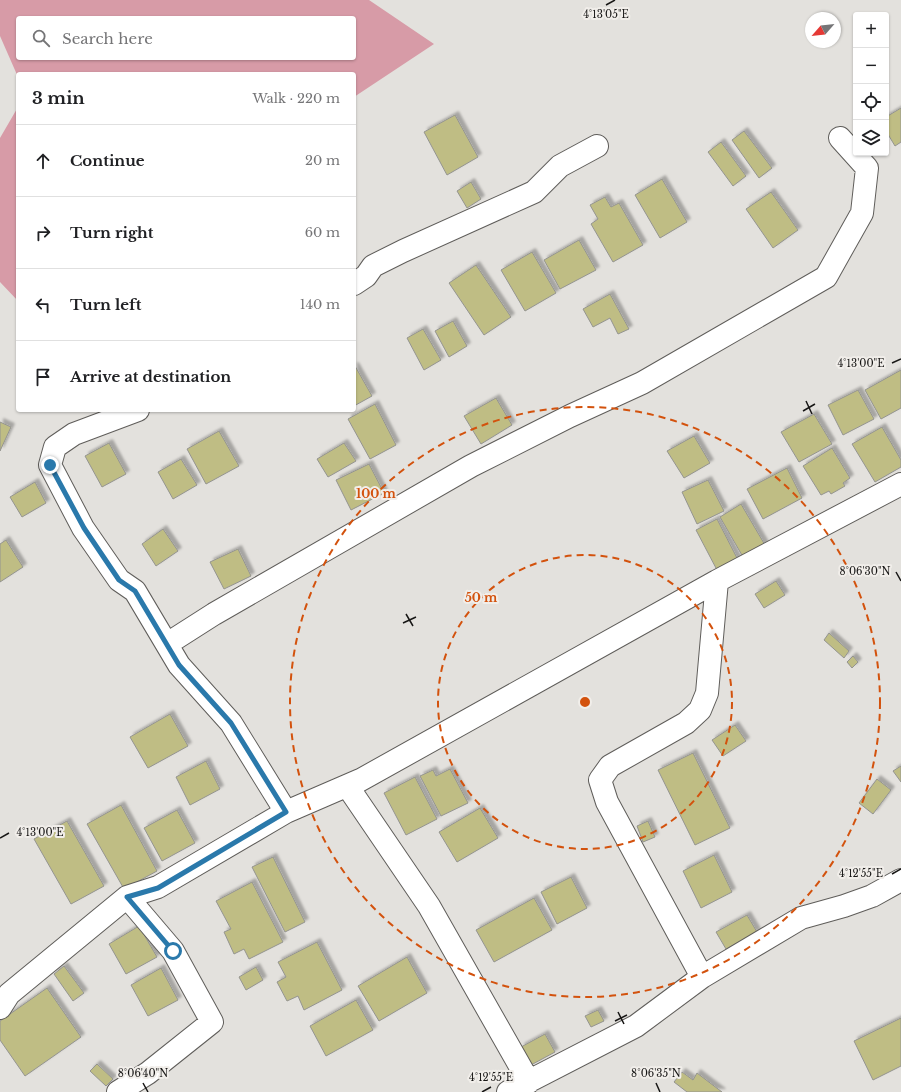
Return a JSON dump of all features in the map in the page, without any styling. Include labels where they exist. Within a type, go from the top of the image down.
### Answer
[{"type":"street","points":[[167,644],[214,614],[471,466],[570,416],[642,383],[826,277],[862,214],[867,168],[840,138]]},
{"type":"street","points":[[356,283],[366,276],[373,266],[534,192],[560,166],[598,146]]},
{"type":"street","points":[[133,412],[74,434],[55,447],[50,465],[84,528],[119,580],[135,591],[179,665],[231,723],[286,812]]},
{"type":"street","points":[[529,1082],[429,906],[348,787],[717,581],[901,484]]},
{"type":"street","points":[[702,977],[607,802],[600,780],[610,766],[686,723],[700,710],[707,693],[717,581]]},
{"type":"street","points":[[0,1008],[9,994],[127,897],[158,888],[286,812],[363,779]]},
{"type":"street","points":[[508,1092],[636,1026],[702,977],[801,918],[844,906],[872,896],[901,880]]},
{"type":"street","points":[[118,1092],[148,1073],[212,1022],[173,951],[127,897]]},
{"type":"shaded area","points":[[0,0],[369,0],[434,44],[356,96],[356,72],[16,72],[0,36]]},
{"type":"shaded area","points":[[16,110],[16,299],[0,282],[0,138]]},
{"type":"building","points":[[901,108],[901,142],[895,146],[889,136],[889,115]]},
{"type":"building","points":[[455,115],[478,157],[447,175],[424,132]]},
{"type":"building","points":[[744,131],[772,168],[759,178],[732,140]]},
{"type":"building","points":[[721,142],[746,176],[733,186],[708,152]]},
{"type":"building","points":[[662,179],[687,222],[660,238],[635,195]]},
{"type":"building","points":[[471,182],[481,199],[467,208],[457,191]]},
{"type":"building","points":[[771,192],[798,230],[773,248],[746,209]]},
{"type":"building","points":[[605,197],[611,207],[619,203],[643,245],[613,262],[591,224],[598,219],[590,205]]},
{"type":"building","points":[[579,240],[596,270],[560,289],[544,260]]},
{"type":"building","points":[[532,252],[556,293],[525,311],[501,270]]},
{"type":"building","points":[[476,265],[511,317],[484,335],[449,283]]},
{"type":"building","points":[[610,294],[629,329],[618,334],[610,318],[593,327],[583,309]]},
{"type":"building","points":[[453,321],[467,346],[449,357],[435,331]]},
{"type":"building","points":[[423,329],[441,360],[424,370],[407,338]]},
{"type":"building","points":[[356,368],[372,396],[356,405]]},
{"type":"building","points":[[901,370],[901,408],[881,419],[865,390]]},
{"type":"building","points":[[858,390],[874,419],[843,435],[828,405]]},
{"type":"building","points":[[496,398],[512,425],[481,444],[464,416]]},
{"type":"building","points":[[375,404],[396,445],[370,459],[348,419]]},
{"type":"building","points":[[814,414],[832,444],[799,462],[781,432]]},
{"type":"building","points":[[0,422],[11,427],[0,451]]},
{"type":"building","points":[[882,427],[901,460],[901,467],[875,482],[852,444]]},
{"type":"building","points":[[219,431],[239,466],[206,484],[187,449]]},
{"type":"building","points":[[694,436],[710,463],[684,478],[667,451]]},
{"type":"building","points":[[109,443],[126,474],[102,487],[85,456]]},
{"type":"building","points":[[344,443],[356,461],[328,477],[317,459]]},
{"type":"building","points":[[832,448],[850,478],[843,483],[845,486],[831,494],[829,491],[821,495],[803,466]]},
{"type":"building","points":[[181,459],[197,485],[173,499],[158,472]]},
{"type":"building","points":[[369,464],[384,493],[351,510],[336,480]]},
{"type":"building","points":[[787,468],[802,498],[763,519],[747,489]]},
{"type":"building","points":[[708,480],[724,511],[697,524],[682,492]]},
{"type":"building","points":[[35,482],[46,503],[22,517],[10,497]]},
{"type":"building","points":[[741,504],[765,545],[743,557],[720,517]]},
{"type":"building","points":[[717,519],[738,560],[717,570],[696,530]]},
{"type":"building","points":[[163,529],[178,551],[156,566],[142,544]]},
{"type":"building","points":[[6,540],[23,567],[0,582],[0,544]]},
{"type":"building","points":[[238,549],[251,576],[224,589],[210,562]]},
{"type":"building","points":[[776,581],[785,595],[764,608],[755,594]]},
{"type":"building","points":[[829,633],[849,651],[844,658],[824,640]]},
{"type":"building","points":[[853,656],[858,662],[852,668],[847,662]]},
{"type":"building","points":[[170,714],[188,746],[148,768],[130,737]]},
{"type":"building","points":[[735,725],[746,741],[723,756],[712,740]]},
{"type":"building","points":[[693,753],[730,828],[695,845],[658,770]]},
{"type":"building","points":[[206,761],[220,789],[190,805],[176,777]]},
{"type":"building","points":[[901,766],[901,782],[893,771]]},
{"type":"building","points":[[450,769],[468,803],[441,816],[420,776],[433,770],[436,776]]},
{"type":"building","points":[[415,777],[437,819],[406,835],[384,793]]},
{"type":"building","points":[[877,779],[891,790],[873,814],[859,803]]},
{"type":"building","points":[[121,805],[157,871],[124,889],[87,824]]},
{"type":"building","points":[[480,808],[498,838],[457,862],[439,832]]},
{"type":"building","points":[[177,810],[195,843],[162,861],[144,828]]},
{"type":"building","points":[[67,821],[104,886],[71,904],[34,839]]},
{"type":"building","points":[[648,821],[655,837],[643,842],[637,826]]},
{"type":"building","points":[[714,855],[732,892],[701,908],[683,871]]},
{"type":"building","points":[[273,857],[305,922],[285,932],[252,867]]},
{"type":"building","points":[[571,877],[587,908],[557,924],[541,892]]},
{"type":"building","points":[[252,882],[283,942],[249,959],[244,949],[234,954],[224,932],[231,929],[216,901]]},
{"type":"building","points":[[534,898],[552,930],[494,962],[476,930]]},
{"type":"building","points":[[747,915],[757,932],[726,949],[716,932]]},
{"type":"building","points":[[139,926],[157,957],[126,974],[109,944]]},
{"type":"building","points":[[317,942],[342,990],[304,1010],[298,996],[287,1001],[277,982],[286,977],[278,962]]},
{"type":"building","points":[[407,957],[427,993],[379,1021],[358,986]]},
{"type":"building","points":[[64,966],[84,993],[73,1001],[54,974]]},
{"type":"building","points":[[256,967],[263,980],[246,990],[239,977]]},
{"type":"building","points":[[161,968],[178,1000],[148,1016],[131,985]]},
{"type":"building","points":[[47,988],[81,1037],[25,1076],[0,1040],[0,1021]]},
{"type":"building","points":[[356,1000],[373,1030],[326,1056],[310,1026]]},
{"type":"building","points":[[598,1010],[604,1021],[591,1027],[585,1016]]},
{"type":"building","points":[[901,1018],[901,1066],[873,1080],[854,1041]]},
{"type":"building","points":[[545,1034],[555,1052],[531,1065],[521,1047]]},
{"type":"building","points":[[97,1064],[113,1079],[106,1086],[90,1071]]},
{"type":"building","points":[[682,1072],[693,1080],[697,1073],[722,1092],[687,1092],[674,1082]]},
{"type":"route","points":[[50,465],[84,528],[119,580],[135,591],[159,629],[179,665],[231,723],[286,812],[158,888],[127,897],[173,951]]}]
